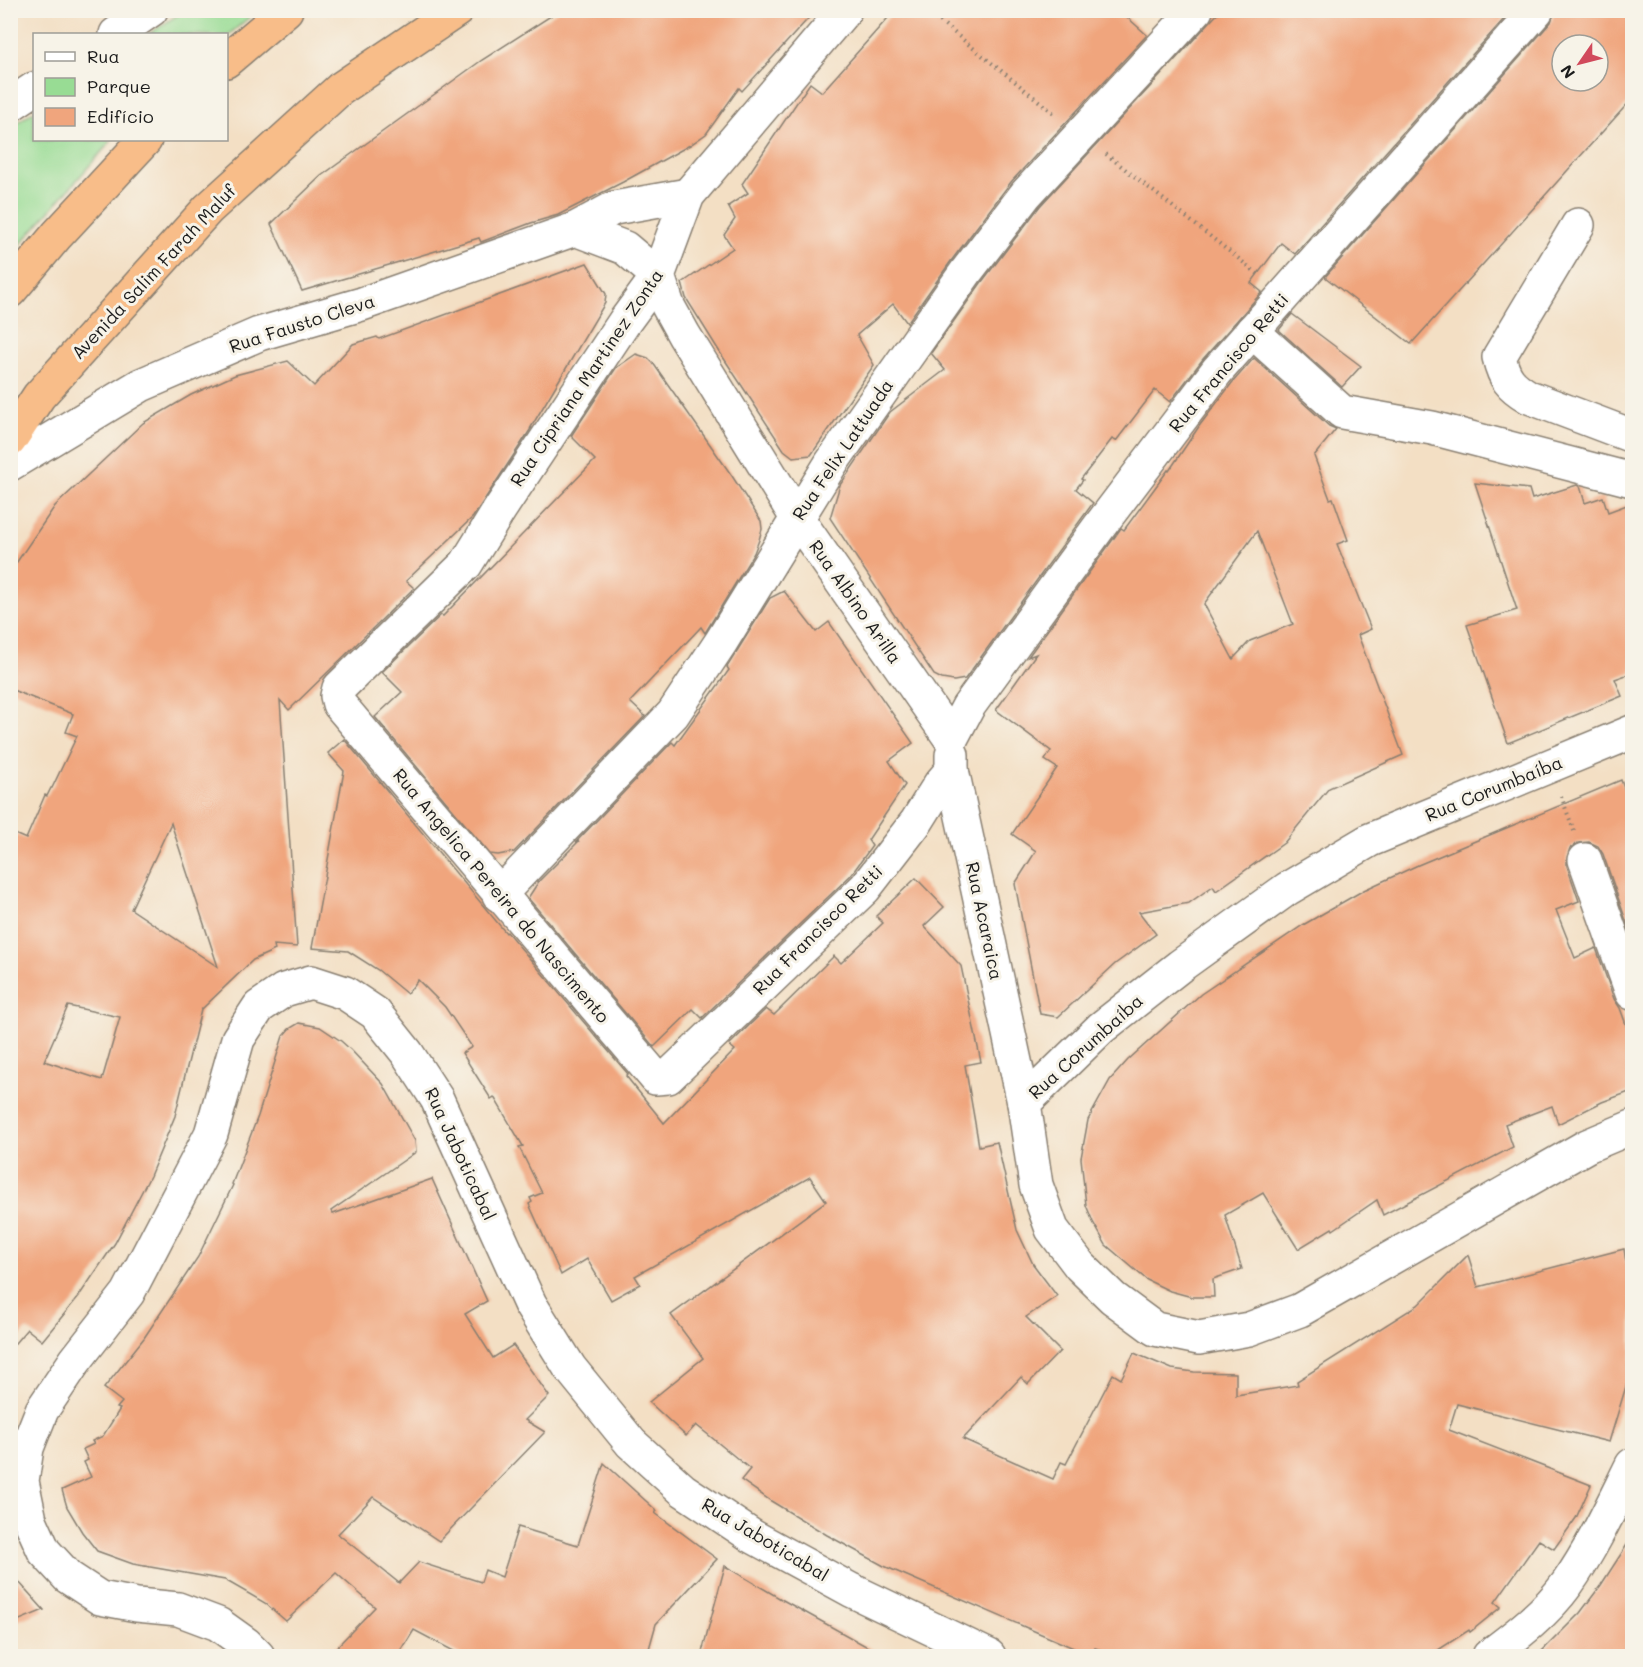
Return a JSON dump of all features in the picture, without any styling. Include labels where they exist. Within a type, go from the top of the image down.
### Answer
[{"type":"highway","points":[[228,59],[286,10]]},
{"type":"highway","name":"Avenida Salim Farah Maluf","points":[[10,440],[39,396],[208,210],[340,89],[457,10]]},
{"type":"highway","points":[[10,291],[57,235],[144,141]]},
{"type":"street","points":[[117,33],[151,10]]},
{"type":"street","name":"Rua Cipriana Martinez Zonta","points":[[339,704],[339,688],[466,564],[625,321],[658,276],[688,195],[845,10]]},
{"type":"street","name":"Rua Felix Lattuada","points":[[499,895],[673,714],[721,642],[831,462],[966,272],[1026,194],[1196,10]]},
{"type":"street","name":"Rua Francisco Retti","points":[[668,1077],[865,888],[916,821],[940,784],[968,707],[1099,527],[1218,371],[1537,10]]},
{"type":"street","name":"Rua Fausto Cleva","points":[[10,464],[141,385],[259,334],[362,304],[575,229],[614,208],[688,195]]},
{"type":"street","points":[[1578,225],[1499,357],[1503,375],[1516,390],[1529,397],[1632,436]]},
{"type":"street","points":[[575,229],[625,248],[658,276]]},
{"type":"street","name":"Rua Albino Arilla","points":[[658,276],[668,306],[684,335],[797,518],[952,754]]},
{"type":"street","points":[[1252,331],[1342,412],[1432,428],[1632,480]]},
{"type":"street","name":"Rua Angelica Pereira do Nascimento","points":[[339,704],[656,1078],[668,1077]]},
{"type":"street","name":"Rua Corumbaíba","points":[[1632,732],[1370,840],[1287,889],[1179,966],[1101,1028],[1024,1103],[1036,1185],[1052,1229],[1080,1266],[1113,1298],[1155,1329],[1199,1338],[1249,1329],[1300,1310],[1587,1146],[1632,1127]]},
{"type":"street","name":"Rua Acaraica","points":[[952,754],[1024,1103]]},
{"type":"street","points":[[1585,860],[1632,993]]},
{"type":"street","name":"Rua Jaboticabal","points":[[258,1656],[246,1644],[218,1624],[178,1609],[100,1598],[68,1577],[44,1551],[30,1520],[22,1481],[27,1448],[42,1410],[75,1361],[128,1293],[176,1205],[211,1134],[238,1039],[259,1007],[284,990],[311,982],[345,993],[375,1013],[407,1053],[437,1099],[530,1304],[570,1368],[632,1443],[683,1490],[752,1536],[851,1590],[989,1656]]},
{"type":"street","points":[[1489,1656],[1529,1625],[1567,1584],[1599,1530],[1632,1465]]},
{"type":"path","points":[[1550,766],[1585,860]]},
{"type":"green space","points":[[185,10],[257,10],[228,35],[228,33],[150,33]]},
{"type":"green space","points":[[33,112],[33,141],[111,141],[11,255],[11,127]]},
{"type":"building","points":[[560,10],[816,10],[742,91],[739,88],[706,134],[623,182],[558,215],[481,242],[479,238],[302,291],[271,224],[321,176],[482,60]]},
{"type":"building","points":[[895,10],[1119,10],[1147,35],[1011,182],[907,323],[893,304],[857,335],[874,365],[811,455],[793,457],[784,450],[721,354],[686,298],[682,283],[733,248],[724,235],[735,219],[728,206],[748,193],[742,184],[810,83],[822,92]]},
{"type":"building","points":[[1221,10],[1512,10],[1295,254],[1281,243],[1251,283],[1262,292],[1203,359],[1170,402],[1155,390],[1116,441],[1112,439],[1076,489],[1093,503],[965,679],[954,681],[942,679],[934,675],[830,518],[840,485],[890,412],[945,370],[931,353],[1040,206]]},
{"type":"building","points":[[1555,10],[1632,10],[1632,99],[1411,344],[1325,277],[1551,22]]},
{"type":"building","points":[[587,263],[606,294],[605,303],[530,429],[532,427],[473,517],[406,581],[414,588],[289,710],[280,700],[297,947],[274,945],[275,950],[253,960],[201,1010],[175,1116],[150,1176],[115,1243],[79,1296],[42,1341],[27,1329],[10,1349],[10,832],[26,839],[45,795],[47,796],[52,788],[77,736],[66,732],[73,714],[10,689],[10,572],[55,506],[143,423],[191,395],[235,375],[288,361],[314,386],[353,344],[377,337],[379,339]],"holes":[[[171,823],[218,967],[131,909]],[[68,1006],[120,1017],[102,1080],[44,1061]]]},
{"type":"building","points":[[1292,314],[1361,366],[1342,387],[1279,330]]},
{"type":"building","points":[[636,354],[648,358],[653,363],[732,476],[761,521],[762,529],[759,540],[754,553],[705,633],[701,627],[630,702],[645,716],[514,852],[490,854],[375,717],[402,692],[382,672],[441,615],[443,616],[595,460],[571,436],[616,368]]},
{"type":"building","points":[[1254,358],[1329,426],[1336,429],[1314,456],[1330,499],[1333,498],[1348,540],[1337,544],[1371,629],[1358,635],[1403,755],[1329,788],[1284,843],[1216,891],[1213,886],[1189,903],[1139,912],[1156,934],[1115,964],[1058,1017],[1040,1014],[1015,884],[1036,851],[1012,834],[1057,768],[1045,760],[1051,751],[996,710],[1036,654],[1028,657],[1121,528],[1124,530],[1232,383]],"holes":[[[1257,531],[1293,624],[1250,641],[1233,659],[1204,604]]]},
{"type":"building","points":[[1475,483],[1529,489],[1532,499],[1577,485],[1580,486],[1585,503],[1603,497],[1608,512],[1632,503],[1632,673],[1615,679],[1622,696],[1508,743],[1467,625],[1517,610]]},
{"type":"building","points":[[784,591],[816,632],[829,622],[913,743],[889,761],[905,785],[868,840],[872,846],[851,875],[702,1018],[693,1009],[654,1047],[528,898],[539,881],[672,742],[675,745],[729,670],[727,667],[770,598]]},
{"type":"building","points":[[344,739],[506,933],[628,1074],[626,1076],[664,1123],[735,1050],[729,1045],[766,1009],[774,1015],[834,956],[841,963],[883,923],[876,916],[916,878],[944,907],[924,926],[961,966],[981,1062],[965,1065],[979,1146],[997,1142],[1017,1230],[1033,1264],[1057,1296],[1026,1317],[1060,1351],[1028,1384],[1021,1377],[963,1439],[1053,1479],[1061,1462],[1066,1464],[1113,1374],[1121,1379],[1134,1353],[1172,1369],[1236,1373],[1236,1395],[1298,1385],[1297,1381],[1418,1305],[1468,1255],[1478,1287],[1624,1249],[1632,1302],[1631,1370],[1609,1442],[1457,1404],[1449,1430],[1591,1485],[1576,1518],[1554,1549],[1539,1540],[1495,1602],[1501,1607],[1470,1632],[1469,1630],[1429,1656],[1121,1656],[1095,1648],[1092,1656],[884,1566],[771,1501],[741,1480],[750,1469],[716,1441],[696,1425],[686,1436],[649,1402],[703,1358],[671,1315],[826,1201],[810,1177],[635,1276],[640,1284],[611,1300],[587,1259],[561,1275],[529,1204],[532,1202],[530,1198],[542,1193],[519,1147],[523,1146],[494,1097],[491,1099],[462,1053],[472,1047],[445,1007],[418,980],[407,994],[378,970],[348,951],[312,948],[344,771],[328,753]]},
{"type":"building","points":[[1621,780],[1632,810],[1632,938],[1603,854],[1598,846],[1589,842],[1578,843],[1570,848],[1567,857],[1567,866],[1579,901],[1556,910],[1575,958],[1596,948],[1632,1041],[1632,1091],[1602,1102],[1558,1124],[1552,1106],[1505,1124],[1513,1147],[1383,1215],[1377,1200],[1333,1230],[1332,1228],[1298,1249],[1263,1193],[1225,1215],[1242,1269],[1213,1279],[1214,1297],[1192,1297],[1170,1291],[1147,1280],[1106,1245],[1086,1205],[1081,1158],[1088,1120],[1110,1080],[1128,1060],[1201,994],[1303,925],[1364,890]]},
{"type":"building","points":[[299,1023],[320,1027],[351,1050],[383,1084],[415,1141],[416,1152],[331,1211],[333,1214],[432,1179],[487,1301],[465,1314],[493,1358],[513,1345],[549,1396],[525,1420],[545,1432],[439,1541],[373,1497],[338,1534],[399,1583],[419,1562],[481,1582],[485,1570],[502,1577],[518,1527],[578,1545],[604,1463],[657,1511],[655,1513],[717,1559],[656,1624],[647,1656],[463,1656],[414,1630],[398,1656],[328,1656],[375,1607],[336,1573],[286,1621],[265,1603],[225,1580],[133,1564],[97,1551],[67,1507],[62,1490],[91,1477],[84,1462],[88,1460],[83,1449],[94,1444],[92,1441],[103,1436],[120,1409],[117,1408],[122,1402],[104,1388],[144,1338],[198,1257],[233,1185],[283,1036]]},
{"type":"building","points":[[1632,1537],[1632,1656],[1537,1656],[1580,1613]]},
{"type":"building","points":[[725,1566],[781,1599],[884,1656],[701,1656]]},
{"type":"building","points":[[10,1572],[44,1610],[10,1624]]}]
